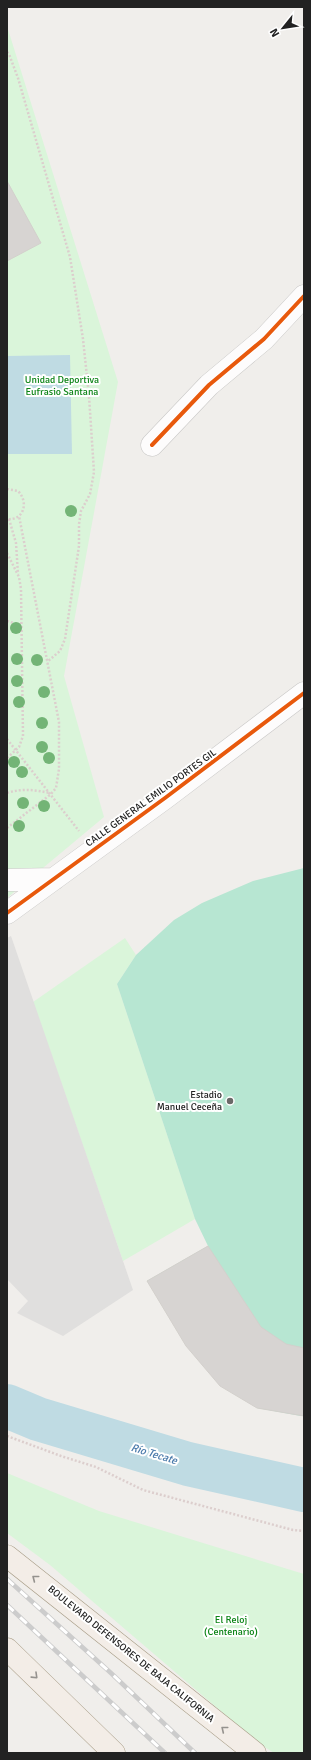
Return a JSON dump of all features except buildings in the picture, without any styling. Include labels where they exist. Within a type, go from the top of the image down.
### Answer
[{"type":"main road","name":"BOULEVARD DEFENSORES DE BAJA CALIFORNIA","points":[[7,1556],[254,1753]]},
{"type":"main road","points":[[7,1649],[114,1753]]},
{"type":"street","points":[[152,445],[209,385],[264,339],[304,296]]},
{"type":"street","name":"CALLE GENERAL EMILIO PORTES GIL","points":[[7,913],[165,798],[304,693]]},
{"type":"street","points":[[7,880],[54,879]]},
{"type":"path","points":[[7,52],[10,54],[18,78],[70,257],[83,339],[89,396],[94,472],[90,494],[81,510],[79,524],[79,546],[65,639],[60,651],[47,662]]},
{"type":"path","points":[[7,489],[18,492],[24,499],[24,508],[19,516],[8,519],[16,543],[21,589],[23,736],[19,747],[7,758]]},
{"type":"path","points":[[7,828],[51,794],[56,788],[59,769],[59,722],[19,516]]},
{"type":"path","points":[[7,553],[19,577]]},
{"type":"path","points":[[7,621],[21,625]]},
{"type":"path","points":[[7,739],[82,835]]},
{"type":"path","points":[[7,793],[17,790],[31,790],[51,794]]},
{"type":"path","points":[[7,1436],[96,1467],[143,1490],[293,1530],[304,1531]]},
{"type":"green space","name":"Unidad Deportiva Eufrasio Santana","points":[[7,26],[118,382],[64,676],[104,817],[7,898]]},
{"type":"green space","name":"Estadio Manuel Ceceña","points":[[304,868],[304,1416],[301,1416],[257,1408],[147,1281],[208,1246],[195,1219],[117,984],[136,955],[174,920],[202,903],[253,881]]},
{"type":"green space","points":[[125,938],[136,955],[117,984],[195,1219],[123,1261],[33,1002]]},
{"type":"green space","name":"El Reloj (Centenario)","points":[[7,1473],[99,1511],[304,1574],[304,1753],[274,1753],[257,1742],[50,1565],[7,1533]]},
{"type":"shaded area","points":[[11,936],[133,1290],[63,1336],[17,1313],[28,1301],[7,1279],[7,938]]},
{"type":"water","points":[[70,355],[72,454],[7,454],[7,356]]},
{"type":"waterway","name":"Río Tecate","points":[[7,1406],[38,1419],[188,1464],[304,1490]]},
{"type":"railway","points":[[7,1579],[112,1674],[195,1753]]},
{"type":"railway","points":[[7,1605],[165,1753]]},
{"type":"cycle path","points":[[152,445],[209,385],[264,339],[304,296]]},
{"type":"cycle path","points":[[7,913],[165,798],[304,693]]},
{"type":"place","name":"Estadio Manuel Ceceña","points":[[230,1101]]}]
